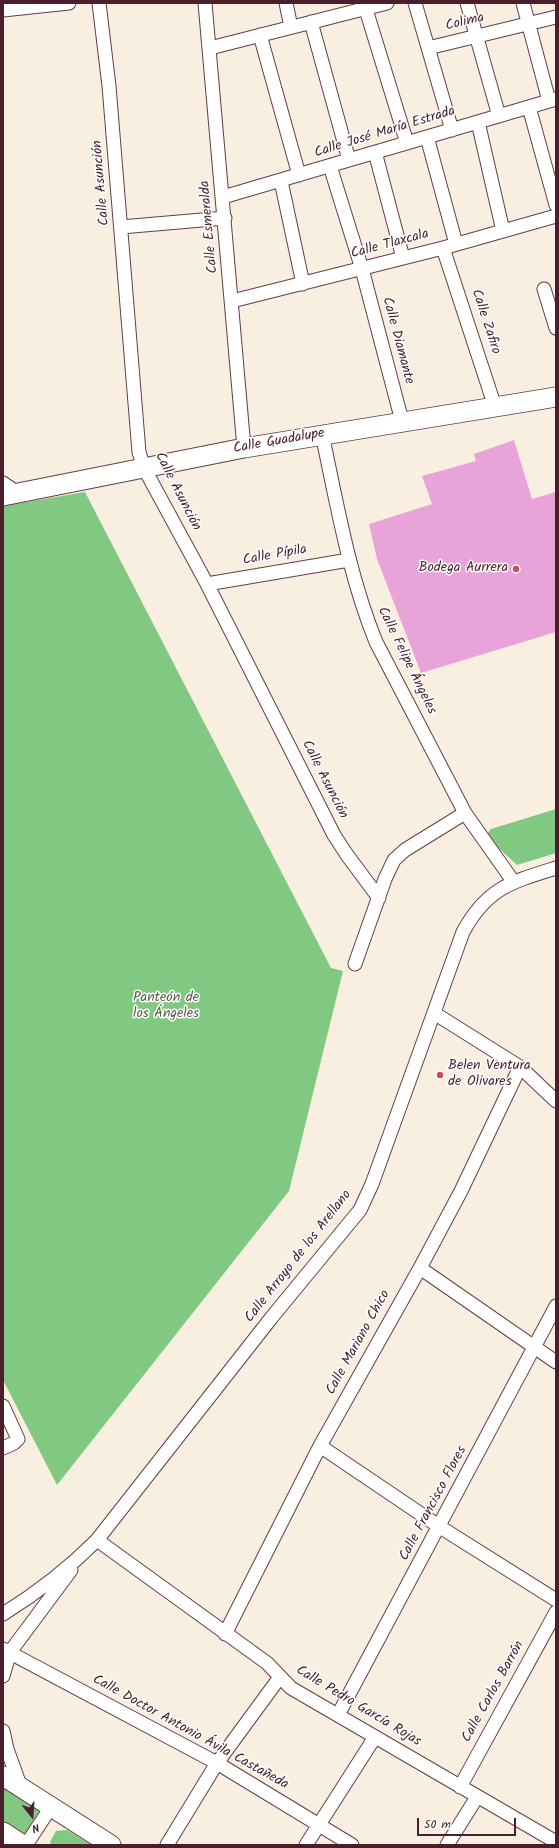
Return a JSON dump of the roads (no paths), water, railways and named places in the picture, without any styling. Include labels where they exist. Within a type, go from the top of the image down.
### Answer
[{"type":"street","points":[[3,10],[69,3]]},
{"type":"street","name":"Calle Asunción","points":[[98,3],[109,86],[122,227],[139,452],[144,468],[207,584],[334,835],[347,855],[380,898]]},
{"type":"street","name":"Calle Esmeralda","points":[[205,3],[244,448]]},
{"type":"street","points":[[286,3],[291,27]]},
{"type":"street","points":[[210,48],[311,22],[364,6],[387,3]]},
{"type":"street","points":[[415,3],[452,130]]},
{"type":"street","points":[[467,3],[499,116]]},
{"type":"street","points":[[523,3],[552,100]]},
{"type":"street","points":[[364,6],[407,143]]},
{"type":"street","name":"Colima","points":[[428,48],[556,17]]},
{"type":"street","points":[[311,22],[349,160]]},
{"type":"street","points":[[260,35],[299,175]]},
{"type":"street","name":"Calle José María Estrada","points":[[223,197],[552,100]]},
{"type":"street","points":[[529,107],[556,205]]},
{"type":"street","points":[[478,122],[503,231]]},
{"type":"street","name":"Calle Zafiro","points":[[427,137],[450,246],[495,407]]},
{"type":"street","points":[[375,152],[403,258]]},
{"type":"street","name":"Calle Diamante","points":[[330,166],[362,269],[402,421]]},
{"type":"street","points":[[281,180],[304,284]]},
{"type":"street","name":"Calle Tlaxcala","points":[[232,302],[450,246],[556,216]]},
{"type":"street","points":[[122,227],[225,218]]},
{"type":"street","points":[[544,289],[556,328]]},
{"type":"street","name":"Calle Guadalupe","points":[[11,495],[244,448],[322,434],[556,397]]},
{"type":"street","name":"Calle Felipe Ángeles","points":[[322,434],[349,560],[367,619],[376,642],[465,813],[512,881]]},
{"type":"street","points":[[3,483],[11,495]]},
{"type":"street","name":"Calle Pípila","points":[[207,584],[349,560]]},
{"type":"street","points":[[355,964],[380,898],[385,880],[394,860],[405,850],[465,813]]},
{"type":"street","name":"Calle Arroyo de los Arellano","points":[[3,1614],[27,1599],[82,1555],[97,1540],[272,1317],[360,1210],[372,1184],[463,932],[472,914],[496,892],[512,881],[556,868]]},
{"type":"street","points":[[434,1013],[520,1067],[556,1101]]},
{"type":"street","name":"Calle Mariano Chico","points":[[225,1634],[320,1446],[420,1268],[461,1191],[520,1067]]},
{"type":"street","points":[[420,1268],[556,1362]]},
{"type":"street","name":"Calle Francisco Flores","points":[[338,1715],[440,1527],[533,1347],[556,1306]]},
{"type":"street","points":[[3,1406],[18,1439],[14,1443],[3,1448]]},
{"type":"street","points":[[320,1446],[440,1527],[556,1600]]},
{"type":"street","name":"Calle Pedro García Rojas","points":[[97,1540],[267,1663],[291,1688],[556,1842]]},
{"type":"street","name":"Calle Arroyo de los Arellano","points":[[3,1676],[7,1651],[82,1555]]},
{"type":"street","name":"Calle Carlos Barrón","points":[[460,1787],[556,1612]]},
{"type":"street","name":"Calle Doctor Antonio Ávila Castañeda","points":[[7,1651],[217,1763],[352,1845]]},
{"type":"street","points":[[167,1845],[217,1763],[280,1677]]},
{"type":"street","points":[[3,1731],[7,1749],[22,1788]]},
{"type":"street","points":[[306,1845],[375,1737]]},
{"type":"street","points":[[3,1776],[111,1845]]},
{"type":"street","points":[[447,1845],[477,1797]]},
{"type":"street","points":[[26,1845],[51,1807]]},
{"type":"street","points":[[3,1832],[23,1845]]},
{"type":"place","name":"Bodega Aurrera","points":[[516,569]]},
{"type":"place","name":"Belen Ventura de Olivares","points":[[440,1075]]},
{"type":"park label","name":"Panteón de los Ángeles","points":[[166,1008]]}]
